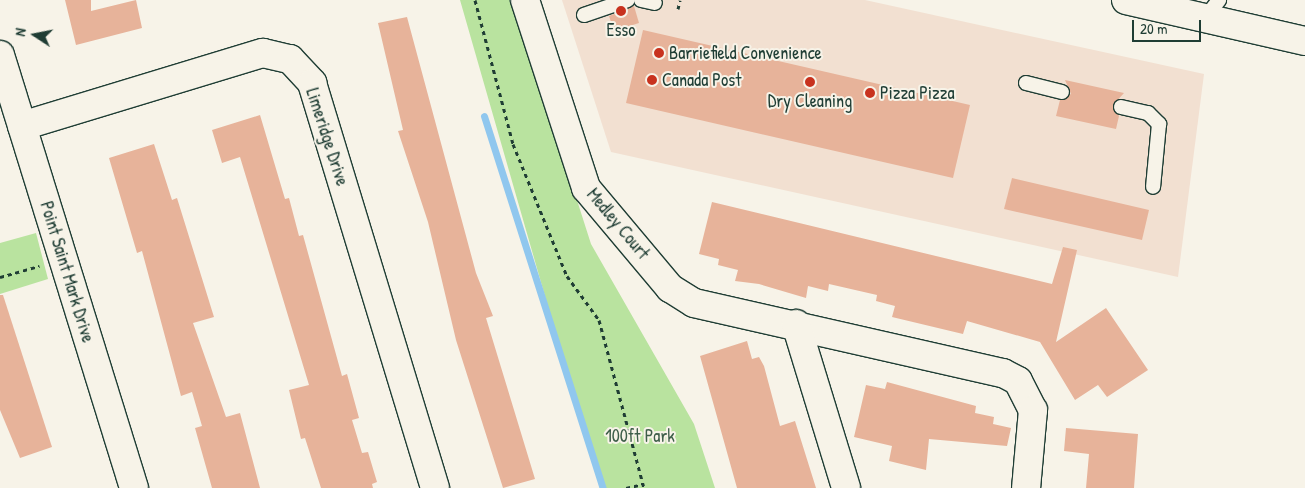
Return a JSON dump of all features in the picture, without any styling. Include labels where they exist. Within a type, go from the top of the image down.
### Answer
[{"type":"street","name":"Medley Court","points":[[525,0],[586,188],[670,288],[694,303],[796,324],[1002,373],[1018,382],[1033,410],[1026,488]]},
{"type":"street","points":[[1126,0],[1208,6],[1305,41]]},
{"type":"street","name":"Limeridge Drive","points":[[22,126],[263,53],[290,59],[312,83],[436,488]]},
{"type":"street","name":"Point Saint Mark Drive","points":[[0,55],[134,488]]},
{"type":"street","points":[[796,324],[846,488]]},
{"type":"lane","points":[[584,15],[628,0]]},
{"type":"lane","points":[[641,0],[655,3]]},
{"type":"lane","points":[[1026,83],[1062,92]]},
{"type":"lane","points":[[1121,107],[1148,113],[1159,124],[1153,187]]},
{"type":"path","points":[[475,0],[513,144],[566,276],[599,320],[644,486],[626,488]]},
{"type":"path","points":[[678,9],[680,0]]},
{"type":"path","points":[[0,277],[63,258]]},
{"type":"shaded area","points":[[562,0],[865,0],[1204,74],[1178,277],[611,152]]},
{"type":"green space","name":"100ft Park","points":[[460,0],[513,0],[591,244],[694,424],[715,488],[600,488]]},
{"type":"green space","points":[[36,233],[48,279],[0,294],[0,243]]},
{"type":"building","points":[[65,0],[91,0],[91,11],[136,0],[142,28],[76,45]]},
{"type":"building","points":[[634,6],[639,23],[614,31],[609,16]]},
{"type":"building","points":[[407,17],[476,273],[493,316],[486,318],[535,479],[503,488],[456,340],[428,222],[398,131],[403,130],[378,23]]},
{"type":"building","points":[[643,30],[970,105],[953,178],[626,103]]},
{"type":"building","points":[[1065,80],[1124,93],[1113,105],[1119,116],[1116,129],[1056,116],[1060,100],[1071,94]]},
{"type":"building","points":[[260,115],[285,199],[289,198],[299,236],[303,235],[342,376],[347,374],[359,418],[352,420],[362,453],[368,452],[377,482],[372,484],[373,488],[321,488],[305,438],[301,439],[289,390],[309,385],[240,157],[222,163],[212,130]]},
{"type":"building","points":[[154,144],[172,200],[177,198],[214,317],[193,323],[226,417],[240,413],[260,488],[212,488],[195,428],[202,426],[192,392],[181,396],[142,251],[137,253],[109,158]]},
{"type":"building","points":[[1012,178],[1149,210],[1142,240],[1004,209]]},
{"type":"building","points":[[712,202],[1052,284],[1063,247],[1077,250],[1056,342],[1106,308],[1148,370],[1107,397],[1098,385],[1075,400],[1040,342],[967,321],[963,334],[892,317],[895,306],[876,301],[877,295],[829,284],[828,291],[808,286],[806,298],[759,284],[735,281],[738,270],[718,265],[719,259],[699,254]]},
{"type":"building","points":[[0,295],[3,295],[52,447],[20,458],[0,410]]},
{"type":"building","points":[[747,341],[752,359],[759,357],[764,366],[780,426],[795,421],[816,488],[737,488],[700,356]]},
{"type":"building","points":[[887,382],[976,406],[975,413],[994,417],[993,424],[1011,428],[1007,446],[929,439],[926,470],[889,461],[892,446],[854,437],[866,385],[885,389]]},
{"type":"building","points":[[1066,428],[1138,434],[1134,488],[1086,488],[1089,454],[1064,451]]},
{"type":"waterway","points":[[484,116],[603,488]]},
{"type":"place","name":"Esso","points":[[621,11]]},
{"type":"place","name":"Barriefield Convenience","points":[[659,53]]},
{"type":"place","name":"Canada Post","points":[[652,80]]},
{"type":"place","name":"Dry Cleaning","points":[[810,82]]},
{"type":"place","name":"Pizza Pizza","points":[[870,93]]}]
